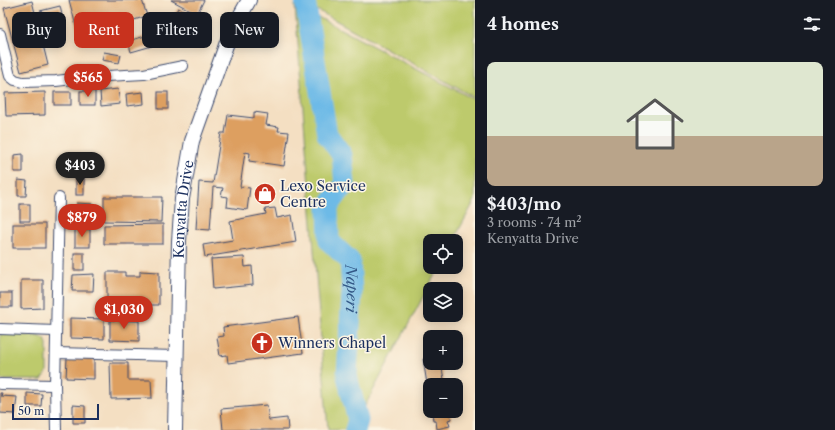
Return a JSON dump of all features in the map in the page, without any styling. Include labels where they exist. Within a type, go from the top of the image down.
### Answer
[{"type":"main road","name":"Kenyatta Drive","points":[[175,430],[179,241],[182,199],[192,141],[230,34],[249,0]]},
{"type":"street","points":[[0,34],[10,76],[15,80],[23,82],[144,74],[183,66]]},
{"type":"street","points":[[56,430],[55,385],[59,198]]},
{"type":"street","points":[[0,329],[56,331]]},
{"type":"street","points":[[56,353],[176,356]]},
{"type":"street","points":[[0,384],[55,385]]},
{"type":"green space","points":[[475,0],[475,98],[301,1]]},
{"type":"green space","points":[[295,5],[475,100],[475,200],[457,234],[423,234],[423,274],[435,274],[431,282],[423,282],[423,297],[352,430],[328,430]]},
{"type":"green space","points":[[0,334],[39,336],[45,339],[47,344],[47,371],[42,380],[0,380]]},
{"type":"building","points":[[69,0],[142,0],[146,12],[142,12],[142,18],[134,20],[134,12],[74,12],[74,18]]},
{"type":"building","points":[[171,0],[204,0],[198,12],[193,12]]},
{"type":"building","points":[[32,1],[35,12],[12,12],[12,38],[4,8]]},
{"type":"building","points":[[60,6],[61,12],[40,12]]},
{"type":"building","points":[[178,8],[187,12],[176,12]]},
{"type":"building","points":[[142,37],[142,48],[145,48],[131,52],[130,48],[134,48],[134,39]]},
{"type":"building","points":[[15,48],[44,48],[48,65],[21,72]]},
{"type":"building","points":[[104,52],[121,55],[119,63],[102,60]]},
{"type":"building","points":[[118,89],[120,104],[101,106],[100,91]]},
{"type":"building","points":[[80,91],[95,91],[95,105],[80,105]]},
{"type":"building","points":[[45,92],[45,115],[6,116],[5,93]]},
{"type":"building","points":[[54,92],[71,92],[71,105],[54,105]]},
{"type":"building","points":[[143,92],[144,104],[127,106],[126,94]]},
{"type":"building","points":[[158,92],[168,92],[168,109],[158,109]]},
{"type":"building","points":[[254,112],[268,114],[266,125],[279,127],[278,131],[289,132],[284,166],[249,161],[250,153],[245,152],[240,187],[250,188],[247,210],[227,207],[228,197],[221,196],[223,188],[213,187],[210,230],[196,229],[199,182],[213,183],[221,133],[225,133],[228,115],[254,118]]},
{"type":"building","points":[[23,154],[23,172],[14,172],[14,155]]},
{"type":"building","points":[[76,178],[84,178],[84,195],[76,195]]},
{"type":"building","points":[[18,180],[27,181],[26,196],[18,196]]},
{"type":"building","points":[[104,197],[162,197],[161,222],[104,221]]},
{"type":"building","points":[[77,203],[93,204],[93,220],[76,220]]},
{"type":"building","points":[[20,204],[30,204],[30,221],[20,221]]},
{"type":"building","points":[[275,208],[277,218],[292,215],[296,242],[205,257],[203,245],[233,240],[230,221],[266,214],[265,209]]},
{"type":"building","points":[[13,224],[45,224],[45,248],[13,248]]},
{"type":"building","points":[[163,224],[163,244],[104,244],[104,225]]},
{"type":"building","points":[[75,229],[90,229],[90,247],[75,247]]},
{"type":"building","points":[[74,253],[84,253],[84,270],[74,270]]},
{"type":"building","points":[[244,257],[245,267],[252,266],[253,285],[213,289],[211,259]]},
{"type":"building","points":[[140,271],[159,272],[159,305],[107,305],[107,272],[125,272],[125,276],[140,276]]},
{"type":"building","points":[[94,274],[93,291],[72,291],[73,275]]},
{"type":"building","points":[[21,280],[43,280],[43,308],[21,309]]},
{"type":"building","points":[[0,293],[12,293],[12,307],[0,307]]},
{"type":"building","points":[[298,317],[303,353],[228,363],[227,355],[220,356],[217,337],[224,336],[223,327]]},
{"type":"building","points":[[70,318],[104,319],[104,339],[70,338]]},
{"type":"building","points":[[110,320],[139,321],[139,341],[110,340]]},
{"type":"building","points":[[67,358],[94,359],[94,379],[66,378]]},
{"type":"building","points":[[110,363],[128,363],[128,380],[151,380],[152,398],[111,399]]},
{"type":"building","points":[[425,370],[442,370],[444,378],[426,378]]},
{"type":"building","points":[[0,393],[2,393],[1,396],[17,397],[15,414],[0,413]]},
{"type":"building","points":[[27,393],[42,394],[41,406],[27,406]]},
{"type":"building","points":[[73,405],[85,406],[85,423],[73,423]]},
{"type":"building","points":[[267,405],[269,420],[287,418],[288,430],[223,430],[221,409]]},
{"type":"building","points":[[433,418],[451,418],[448,420],[450,426],[437,429],[436,421],[433,421]]},
{"type":"waterway","name":"Naperi","points":[[305,0],[327,134],[342,155],[345,184],[328,207],[329,241],[350,261],[352,292],[347,376],[358,420],[355,430]]},
{"type":"place","name":"Lexo Service Centre","points":[[265,194]]},
{"type":"place","name":"Winners Chapel","points":[[262,343]]}]
